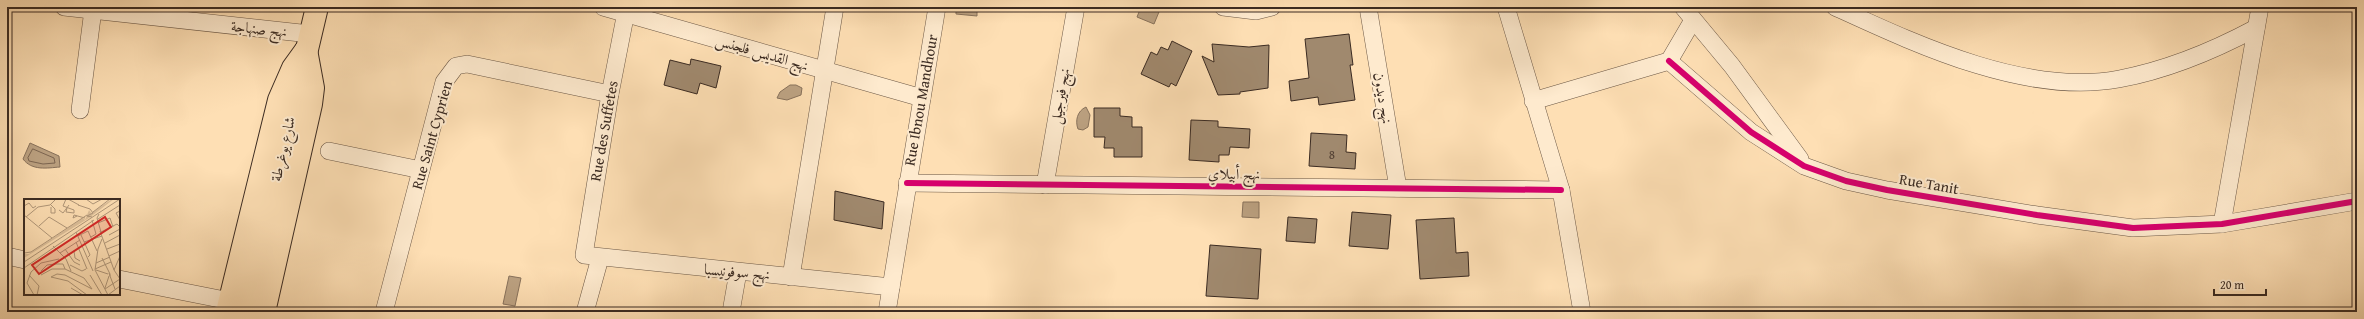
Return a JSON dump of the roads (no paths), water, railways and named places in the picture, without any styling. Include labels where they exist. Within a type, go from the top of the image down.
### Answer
[{"type":"main road","name":"شارع يوغرطة","points":[[234,308],[250,291],[317,7]]},
{"type":"main road","points":[[234,308],[279,100],[293,68],[308,42]]},
{"type":"main road","points":[[264,312],[312,104],[313,88],[308,42]]},
{"type":"street","name":"نهج صنهاجة","points":[[64,7],[93,10],[148,12],[308,42]]},
{"type":"street","name":"نهج القديس فلجنس","points":[[603,7],[626,10],[825,71],[922,98]]},
{"type":"street","points":[[791,276],[835,7]]},
{"type":"street","name":"Rue Ibnou Mandhour","points":[[887,312],[937,7]]},
{"type":"street","name":"نهج فيرجيل","points":[[1044,185],[1076,7]]},
{"type":"street","points":[[1223,7],[1256,11],[1272,7]]},
{"type":"street","name":"نهج ديدون","points":[[1368,7],[1398,188]]},
{"type":"street","points":[[1506,7],[1561,190],[1582,312]]},
{"type":"street","points":[[1835,7],[1939,52],[1991,68],[2039,79],[2073,81],[2119,79],[2156,69],[2199,56],[2256,28]]},
{"type":"street","points":[[2222,224],[2260,7]]},
{"type":"street","points":[[80,110],[93,10]]},
{"type":"street","name":"Rue des Suffetes","points":[[585,312],[610,94],[626,10]]},
{"type":"street","points":[[1533,101],[1669,61],[1688,13],[1732,66],[1804,166]]},
{"type":"street","name":"Rue Tanit","points":[[1669,61],[1751,132],[1804,166],[1846,181],[1887,190],[2037,215],[2133,228],[2222,224],[2357,201]]},
{"type":"street","name":"Rue Saint Cyprien","points":[[384,312],[444,82],[456,66],[467,64],[610,94]]},
{"type":"street","points":[[329,151],[421,170]]},
{"type":"street","name":"نهج أبيلاي","points":[[907,183],[1561,190]]},
{"type":"street","points":[[7,256],[24,260]]},
{"type":"street","name":"نهج سوفونيسبا","points":[[592,256],[891,287]]},
{"type":"street","points":[[731,312],[738,272]]},
{"type":"street","points":[[120,279],[234,308]]},
{"type":"water","points":[[956,7],[977,7],[977,16],[956,14]]},
{"type":"water","points":[[1141,7],[1161,7],[1154,24],[1137,17]]},
{"type":"water","points":[[790,85],[796,85],[802,88],[801,95],[787,100],[777,98],[780,92]]},
{"type":"water","points":[[1086,107],[1090,115],[1088,127],[1083,130],[1078,129],[1078,116]]},
{"type":"water","points":[[30,143],[59,156],[60,167],[40,168],[27,163],[23,159]]},
{"type":"water","points":[[1243,202],[1259,202],[1259,218],[1242,217]]},
{"type":"water","points":[[509,276],[521,278],[515,306],[503,304]]}]
